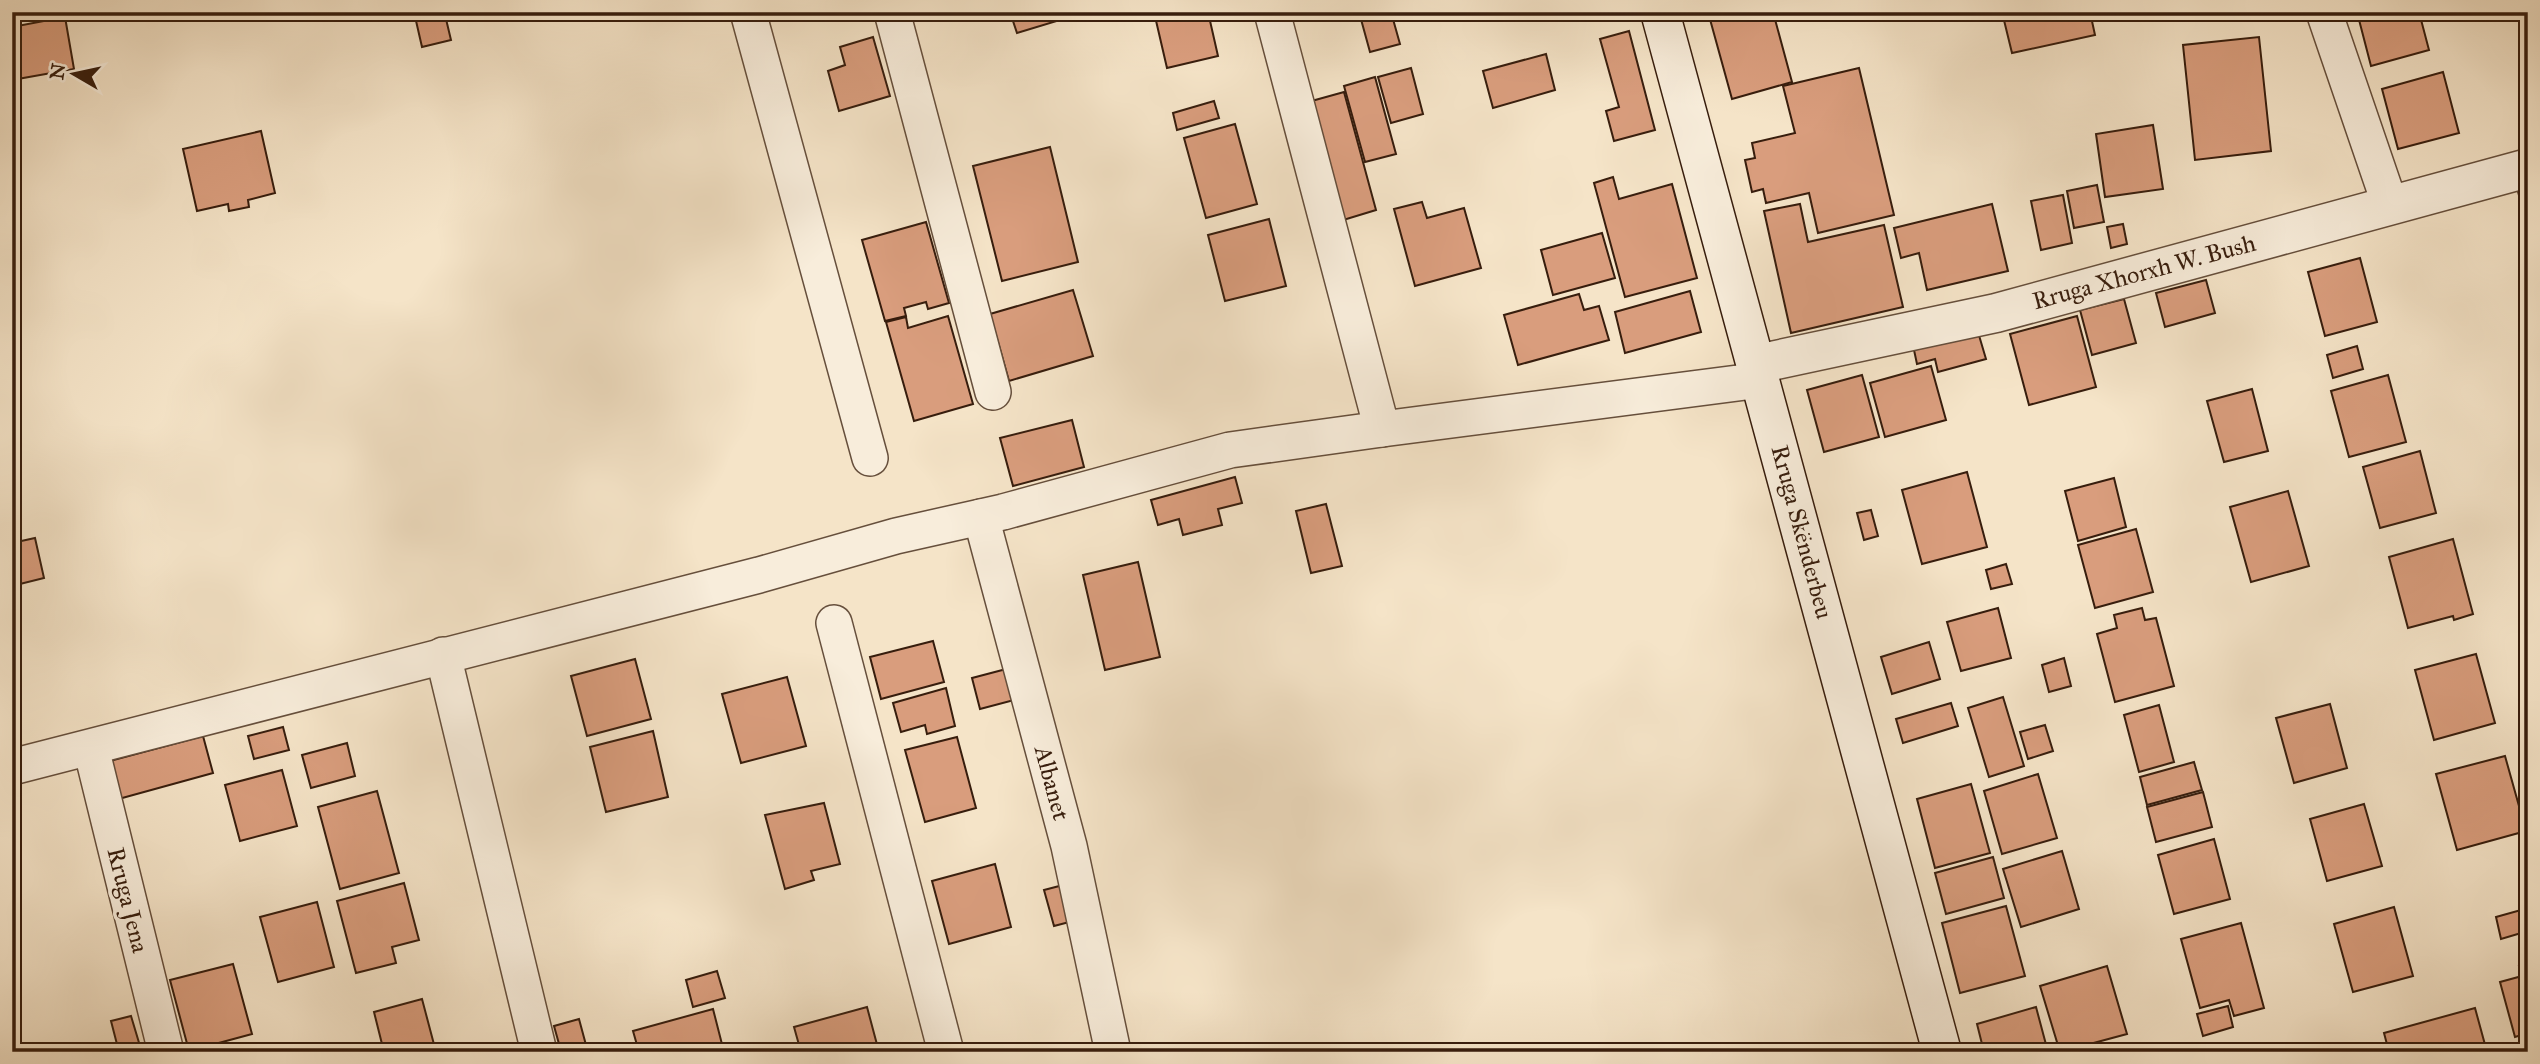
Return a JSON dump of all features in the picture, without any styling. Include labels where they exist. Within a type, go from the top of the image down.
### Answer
[{"type":"main road","name":"Rruga Skënderbeu","points":[[1660,12],[1942,1052]]},
{"type":"main road","name":"Rruga Xhorxh W. Bush","points":[[1759,372],[1996,313],[2528,168]]},
{"type":"street","points":[[748,12],[870,458]]},
{"type":"street","points":[[892,12],[993,392]]},
{"type":"street","points":[[1272,12],[1382,429]]},
{"type":"street","points":[[2324,12],[2390,205]]},
{"type":"street","points":[[12,768],[1230,450],[1759,372]]},
{"type":"street","name":"Albanet","points":[[981,517],[1069,846],[1113,1052]]},
{"type":"street","points":[[835,623],[946,1052]]},
{"type":"street","points":[[443,655],[539,1052]]},
{"type":"street","name":"Rruga Jena","points":[[90,748],[166,1052]]},
{"type":"building","points":[[414,12],[472,12],[446,19],[451,40],[422,47]]},
{"type":"building","points":[[1010,12],[1079,12],[1080,14],[1017,33]]},
{"type":"building","points":[[1154,12],[1208,12],[1218,56],[1167,68]]},
{"type":"building","points":[[1359,12],[1391,12],[1400,44],[1370,52]]},
{"type":"building","points":[[1708,12],[1773,12],[1792,82],[1732,99]]},
{"type":"building","points":[[2002,12],[2090,12],[2095,35],[2012,53]]},
{"type":"building","points":[[2357,12],[2419,12],[2429,50],[2371,66]]},
{"type":"building","points":[[65,17],[74,69],[12,80],[12,27]]},
{"type":"building","points":[[1629,31],[1655,130],[1614,141],[1606,111],[1619,107],[1600,39]]},
{"type":"building","points":[[873,37],[890,96],[839,111],[828,71],[845,65],[840,47]]},
{"type":"building","points":[[2259,37],[2271,151],[2195,160],[2183,45]]},
{"type":"building","points":[[1546,54],[1555,90],[1493,108],[1483,71]]},
{"type":"building","points":[[1411,68],[1423,114],[1391,123],[1378,77]]},
{"type":"building","points":[[1859,68],[1894,215],[1818,233],[1809,193],[1766,203],[1763,189],[1752,192],[1745,160],[1755,158],[1752,143],[1795,133],[1783,86]]},
{"type":"building","points":[[2443,72],[2459,133],[2398,149],[2382,89]]},
{"type":"building","points":[[1375,77],[1396,154],[1365,162],[1344,86]]},
{"type":"building","points":[[1344,92],[1376,210],[1340,221],[1308,102]]},
{"type":"building","points":[[1214,101],[1219,118],[1177,130],[1173,113]]},
{"type":"building","points":[[1235,124],[1257,204],[1206,218],[1184,138]]},
{"type":"building","points":[[2153,125],[2163,189],[2105,197],[2096,134]]},
{"type":"building","points":[[261,131],[275,193],[248,200],[249,207],[229,211],[228,204],[197,211],[183,149]]},
{"type":"building","points":[[1050,147],[1078,262],[1002,281],[973,166]]},
{"type":"building","points":[[1613,177],[1619,199],[1672,184],[1697,278],[1625,297],[1594,183]]},
{"type":"building","points":[[2097,185],[2104,222],[2074,228],[2067,191]]},
{"type":"building","points":[[2528,185],[2528,233],[2517,187]]},
{"type":"building","points":[[2063,195],[2072,243],[2041,250],[2031,201]]},
{"type":"building","points":[[1422,202],[1427,218],[1464,208],[1481,268],[1415,286],[1394,209]]},
{"type":"building","points":[[1800,204],[1808,242],[1884,225],[1903,307],[1791,333],[1764,211]]},
{"type":"building","points":[[1992,204],[2008,271],[1927,290],[1919,253],[1901,258],[1894,228]]},
{"type":"building","points":[[1269,219],[1286,286],[1225,301],[1208,235]]},
{"type":"building","points":[[926,222],[949,303],[928,309],[926,302],[904,308],[906,316],[885,321],[862,240]]},
{"type":"building","points":[[2123,224],[2127,244],[2111,248],[2107,227]]},
{"type":"building","points":[[1602,233],[1615,278],[1553,295],[1541,250]]},
{"type":"building","points":[[2360,258],[2377,322],[2325,336],[2308,272]]},
{"type":"building","points":[[2206,280],[2215,313],[2165,327],[2156,293]]},
{"type":"building","points":[[1073,290],[1093,356],[1009,381],[990,314]]},
{"type":"building","points":[[1690,291],[1701,332],[1625,353],[1615,312]]},
{"type":"building","points":[[1579,294],[1584,310],[1599,306],[1609,340],[1518,365],[1504,315]]},
{"type":"building","points":[[2124,299],[2136,343],[2092,355],[2080,310]]},
{"type":"building","points":[[948,316],[973,404],[914,421],[886,322],[906,317],[908,328]]},
{"type":"building","points":[[2077,316],[2096,387],[2029,405],[2010,334]]},
{"type":"building","points":[[1978,332],[1986,359],[1938,372],[1935,359],[1917,364],[1914,350]]},
{"type":"building","points":[[2357,346],[2363,369],[2333,378],[2327,355]]},
{"type":"building","points":[[1931,366],[1946,420],[1885,437],[1870,383]]},
{"type":"building","points":[[1862,375],[1879,437],[1824,452],[1807,390]]},
{"type":"building","points":[[2388,375],[2406,442],[2349,457],[2331,391]]},
{"type":"building","points":[[2252,389],[2268,451],[2224,462],[2207,401]]},
{"type":"building","points":[[1072,420],[1084,467],[1013,486],[1000,438]]},
{"type":"building","points":[[2420,451],[2436,513],[2380,528],[2363,467]]},
{"type":"building","points":[[1967,472],[1987,547],[1922,564],[1902,490]]},
{"type":"building","points":[[1235,477],[1242,503],[1218,509],[1222,525],[1183,535],[1179,519],[1158,525],[1151,500]]},
{"type":"building","points":[[2114,478],[2126,527],[2078,541],[2065,491]]},
{"type":"building","points":[[2288,491],[2309,566],[2251,582],[2230,507]]},
{"type":"building","points":[[1326,504],[1342,566],[1311,573],[1296,511]]},
{"type":"building","points":[[1871,510],[1878,536],[1864,540],[1857,513]]},
{"type":"building","points":[[2136,529],[2153,592],[2095,608],[2078,545]]},
{"type":"building","points":[[35,538],[44,578],[12,586],[12,543]]},
{"type":"building","points":[[2453,539],[2473,614],[2454,620],[2453,616],[2408,628],[2389,557]]},
{"type":"building","points":[[1138,562],[1160,657],[1105,670],[1083,575]]},
{"type":"building","points":[[2006,564],[2012,584],[1991,589],[1986,570]]},
{"type":"building","points":[[1998,608],[2011,658],[1961,671],[1947,622]]},
{"type":"building","points":[[2142,608],[2145,620],[2156,618],[2174,686],[2115,702],[2097,634],[2117,628],[2114,615]]},
{"type":"building","points":[[933,641],[944,682],[881,699],[870,657]]},
{"type":"building","points":[[1929,642],[1940,679],[1892,694],[1881,657]]},
{"type":"building","points":[[2476,654],[2495,723],[2434,740],[2415,670]]},
{"type":"building","points":[[2064,658],[2071,686],[2049,692],[2042,665]]},
{"type":"building","points":[[635,659],[651,719],[587,736],[571,676]]},
{"type":"building","points":[[1010,668],[1018,699],[980,709],[972,678]]},
{"type":"building","points":[[787,677],[806,746],[741,763],[722,694]]},
{"type":"building","points":[[946,688],[955,726],[927,734],[925,725],[901,732],[893,703]]},
{"type":"building","points":[[2003,697],[2024,766],[1989,777],[1968,708]]},
{"type":"building","points":[[1951,703],[1958,726],[1903,743],[1896,719]]},
{"type":"building","points":[[2330,704],[2347,768],[2294,783],[2276,718]]},
{"type":"building","points":[[2159,705],[2174,762],[2139,772],[2124,715]]},
{"type":"building","points":[[2045,725],[2053,751],[2028,759],[2020,732]]},
{"type":"building","points":[[283,727],[289,750],[254,759],[248,736]]},
{"type":"building","points":[[653,731],[668,797],[606,812],[590,747]]},
{"type":"building","points":[[203,736],[213,773],[115,800],[106,762]]},
{"type":"building","points":[[957,737],[976,808],[925,822],[905,750]]},
{"type":"building","points":[[347,743],[355,776],[311,788],[302,755]]},
{"type":"building","points":[[2505,756],[2526,831],[2457,850],[2436,774]]},
{"type":"building","points":[[2194,762],[2202,790],[2147,805],[2140,777]]},
{"type":"building","points":[[282,770],[297,826],[240,841],[225,785]]},
{"type":"building","points":[[2038,774],[2057,838],[2002,854],[1984,791]]},
{"type":"building","points":[[1971,784],[1990,853],[1935,868],[1917,799]]},
{"type":"building","points":[[377,791],[399,873],[340,889],[318,807]]},
{"type":"building","points":[[2203,792],[2212,827],[2156,842],[2147,807]]},
{"type":"building","points":[[824,803],[840,864],[811,871],[814,880],[785,889],[765,815]]},
{"type":"building","points":[[2364,804],[2382,866],[2327,881],[2310,819]]},
{"type":"building","points":[[2214,839],[2230,899],[2174,914],[2158,855]]},
{"type":"building","points":[[2062,851],[2079,909],[2021,927],[2003,869]]},
{"type":"building","points":[[1993,857],[2004,898],[1946,914],[1935,873]]},
{"type":"building","points":[[995,864],[1011,927],[949,944],[932,881]]},
{"type":"building","points":[[404,883],[419,940],[392,947],[396,963],[356,973],[337,901]]},
{"type":"building","points":[[1067,884],[1077,920],[1054,926],[1044,890]]},
{"type":"building","points":[[317,902],[334,967],[278,982],[260,917]]},
{"type":"building","points":[[2006,906],[2025,976],[1960,993],[1942,923]]},
{"type":"building","points":[[2394,907],[2413,976],[2353,992],[2334,924]]},
{"type":"building","points":[[2528,908],[2528,931],[2501,939],[2496,917]]},
{"type":"building","points":[[2241,923],[2264,1008],[2234,1016],[2229,1000],[2200,1008],[2181,939]]},
{"type":"building","points":[[2528,963],[2528,1033],[2515,1037],[2500,982],[2522,976],[2519,966]]},
{"type":"building","points":[[233,964],[252,1034],[189,1051],[170,980]]},
{"type":"building","points":[[2107,966],[2127,1034],[2060,1052],[2040,986]]},
{"type":"building","points":[[717,971],[725,998],[693,1007],[686,980]]},
{"type":"building","points":[[422,999],[436,1052],[370,1052],[369,1047],[382,1044],[374,1012]]},
{"type":"building","points":[[2228,1006],[2233,1027],[2203,1036],[2197,1014]]},
{"type":"building","points":[[867,1007],[879,1052],[801,1052],[794,1027]]},
{"type":"building","points":[[2036,1007],[2048,1052],[1984,1052],[1977,1024]]},
{"type":"building","points":[[2475,1008],[2487,1052],[2389,1052],[2384,1033]]},
{"type":"building","points":[[713,1009],[724,1052],[639,1052],[633,1031]]},
{"type":"building","points":[[131,1016],[140,1046],[119,1052],[111,1021]]},
{"type":"building","points":[[579,1019],[586,1045],[561,1051],[554,1026]]}]
